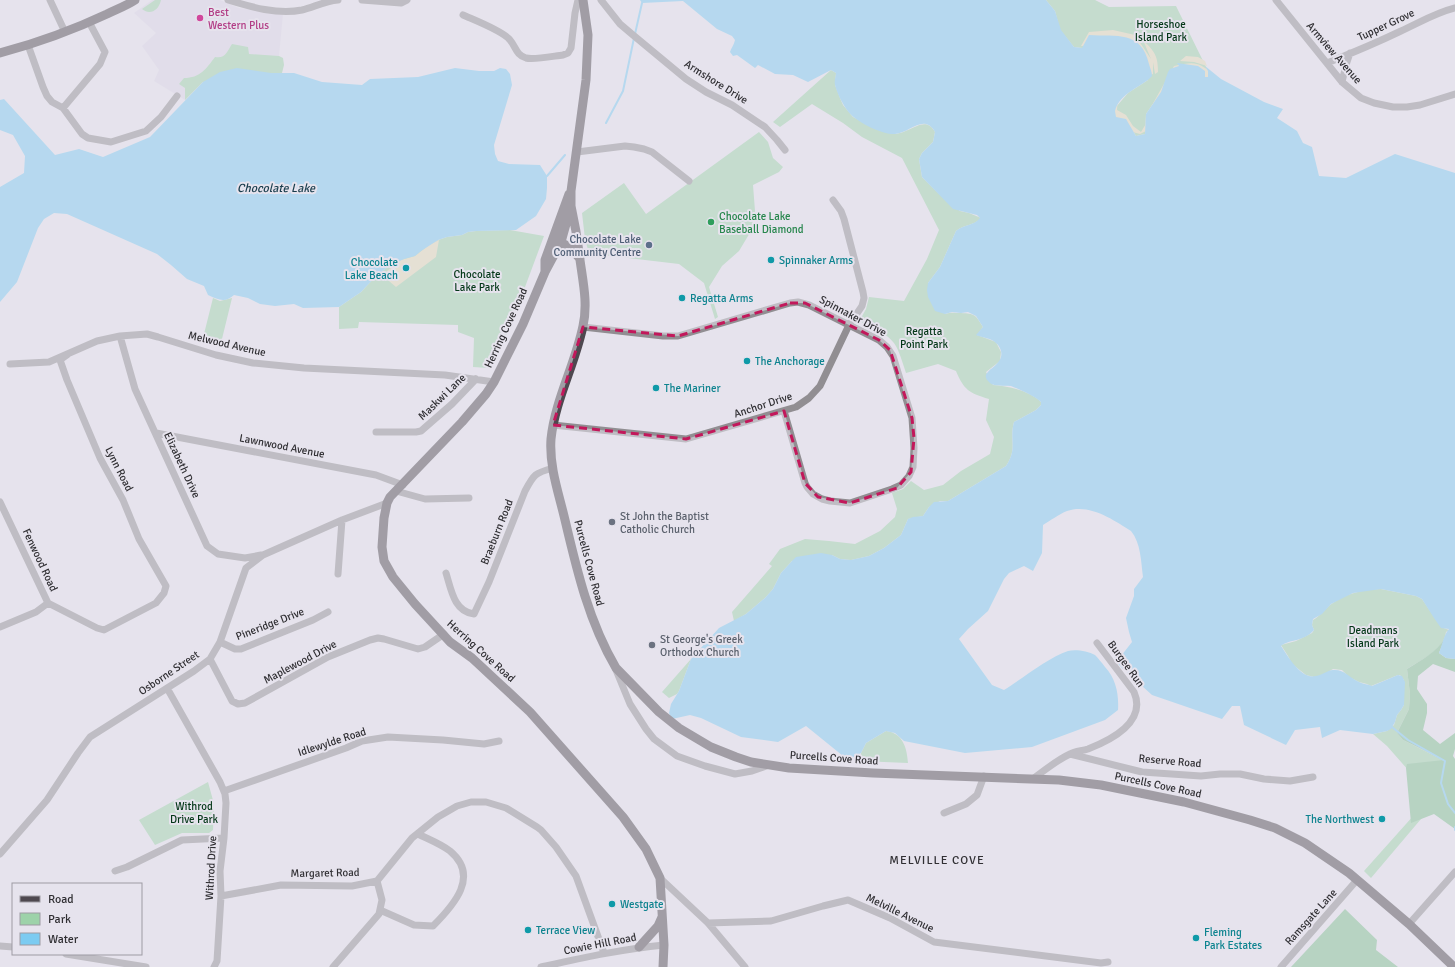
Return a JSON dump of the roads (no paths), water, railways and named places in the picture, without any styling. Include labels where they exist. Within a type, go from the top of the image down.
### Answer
[{"type":"main road","points":[[0,53],[65,32],[135,0]]},
{"type":"main road","name":"Herring Cove Road","points":[[557,240],[571,191],[584,104],[588,35],[583,0]]},
{"type":"main road","name":"Herring Cove Road","points":[[571,191],[571,206],[557,240],[545,260],[545,272],[523,324],[494,382],[477,405],[390,497],[387,503],[384,518],[382,547],[384,561],[393,577],[410,598],[450,642],[472,658],[530,712],[635,833],[646,849],[660,878],[664,945],[663,967]]},
{"type":"main road","name":"Purcells Cove Road","points":[[571,206],[585,297],[583,327],[553,425],[551,442],[553,468],[587,605],[609,658],[616,668],[660,712],[679,728],[711,747],[736,757],[769,765],[873,773],[1034,778],[1100,785],[1184,802],[1275,828],[1304,843],[1331,860],[1357,880],[1409,924],[1454,967]]},
{"type":"main road","points":[[557,240],[571,248],[580,259]]},
{"type":"main road","points":[[639,947],[658,926],[662,915]]},
{"type":"street","points":[[50,0],[65,32]]},
{"type":"street","points":[[228,0],[252,7],[286,11],[301,10],[338,0]]},
{"type":"street","points":[[362,0],[401,3],[407,0]]},
{"type":"street","points":[[462,15],[504,34],[510,40],[516,51],[527,59],[568,53],[571,48],[578,0]]},
{"type":"street","name":"Armshore Drive","points":[[601,0],[620,24],[686,79],[706,92],[732,105],[765,127],[785,150]]},
{"type":"street","name":"Armview Avenue","points":[[1276,0],[1342,82],[1361,98],[1374,103],[1393,107],[1407,107],[1420,106],[1455,94]]},
{"type":"street","name":"Tupper Grove","points":[[1327,63],[1414,26],[1428,18],[1455,8]]},
{"type":"street","points":[[63,108],[100,64],[105,52],[89,22]]},
{"type":"street","points":[[28,45],[47,96],[52,102],[63,108],[82,134],[88,138],[111,142],[146,131],[161,116],[177,96]]},
{"type":"street","points":[[1342,82],[1350,53]]},
{"type":"street","points":[[577,152],[624,146],[644,149],[652,152],[689,181]]},
{"type":"street","name":"Anchor Drive","points":[[553,425],[686,439],[784,411],[801,404],[818,389],[849,325],[862,306],[864,294],[844,219],[838,206],[833,200]]},
{"type":"street","name":"Spinnaker Drive","points":[[583,327],[663,336],[678,336],[790,303],[798,302],[809,305],[882,342],[893,356],[912,424],[914,438],[911,472],[901,485],[850,503],[830,501],[818,497],[810,491],[805,483],[784,411]]},
{"type":"street","name":"Melwood Avenue","points":[[10,364],[50,362],[67,355],[78,348],[98,341],[120,336],[147,334],[216,355],[259,364],[304,368],[445,375],[494,382]]},
{"type":"street","name":"Elizabeth Drive","points":[[120,336],[136,389],[207,546],[218,554],[245,558],[263,554]]},
{"type":"street","name":"Lynn Road","points":[[67,355],[60,360],[100,458],[123,500],[139,538],[166,586],[164,593],[156,603],[104,630],[94,626]]},
{"type":"street","name":"Maskwi Lane","points":[[376,432],[420,431],[452,404],[476,380]]},
{"type":"street","name":"Lawnwood Avenue","points":[[156,433],[376,475],[425,499],[469,498]]},
{"type":"street","name":"Braeburn Road","points":[[446,573],[456,604],[471,614],[474,614],[531,479],[538,472],[553,468]]},
{"type":"street","name":"Osborne Street","points":[[0,854],[47,800],[90,737],[194,672],[210,659],[220,642],[246,568],[263,554],[342,520],[387,503]]},
{"type":"street","name":"Fenwood Road","points":[[0,504],[48,603],[94,626]]},
{"type":"street","points":[[338,574],[342,520]]},
{"type":"street","points":[[0,628],[36,612],[48,603]]},
{"type":"street","name":"Pineridge Drive","points":[[220,642],[235,649],[241,649],[313,620],[328,612]]},
{"type":"street","name":"Maplewood Drive","points":[[210,659],[232,701],[241,704],[266,692],[328,657],[370,640],[378,638],[384,639],[418,649],[426,647],[444,634]]},
{"type":"street","name":"Burgee Run","points":[[1070,754],[1110,739],[1130,724],[1137,710],[1137,701],[1134,692],[1097,643]]},
{"type":"street","points":[[616,668],[630,704],[646,729],[654,739],[677,756],[705,766],[735,774],[752,771],[769,765]]},
{"type":"street","name":"Withrod Drive","points":[[167,688],[224,791],[226,803],[220,871],[217,961],[214,967]]},
{"type":"street","name":"Idlewylde Road","points":[[224,791],[362,741],[388,737],[484,744],[499,741]]},
{"type":"street","points":[[1034,778],[1070,754]]},
{"type":"street","name":"Reserve Road","points":[[1070,754],[1142,772],[1201,776],[1240,774],[1264,779],[1290,781],[1313,777]]},
{"type":"street","points":[[944,813],[966,804],[977,795],[984,776]]},
{"type":"street","points":[[333,967],[379,914],[382,900],[377,881],[412,838],[438,817],[457,806],[471,802],[486,802],[506,808],[541,830],[556,847],[576,876],[604,953]]},
{"type":"street","points":[[380,910],[414,925],[433,926],[459,897],[464,877],[460,862],[449,851],[418,834]]},
{"type":"street","points":[[115,871],[127,867],[182,840],[224,838]]},
{"type":"street","points":[[1409,924],[1455,872]]},
{"type":"street","points":[[660,878],[708,923],[745,967]]},
{"type":"street","name":"Ramsgate Lane","points":[[1281,967],[1357,880]]},
{"type":"street","name":"Margaret Road","points":[[220,896],[281,885],[352,886],[377,881]]},
{"type":"street","name":"Melville Avenue","points":[[708,923],[770,921],[848,900],[890,918],[934,942],[1101,963],[1108,962]]},
{"type":"street","name":"Cowie Hill Road","points":[[541,967],[604,953],[639,947],[664,945]]},
{"type":"street","points":[[0,946],[12,947]]},
{"type":"street","points":[[72,955],[146,967]]},
{"type":"water","points":[[640,0],[1046,0],[1055,11],[1061,30],[1074,47],[1082,48],[1089,35],[1118,36],[1134,40],[1140,45],[1145,53],[1152,76],[1121,99],[1115,111],[1116,117],[1126,119],[1136,136],[1145,134],[1146,114],[1161,92],[1170,69],[1179,66],[1177,63],[1198,66],[1205,71],[1205,77],[1208,77],[1208,71],[1205,66],[1221,79],[1264,102],[1283,109],[1277,118],[1297,131],[1303,143],[1312,147],[1319,176],[1346,178],[1395,154],[1455,173],[1455,659],[1446,658],[1439,653],[1444,637],[1449,629],[1441,628],[1422,599],[1416,596],[1381,589],[1353,593],[1331,604],[1322,614],[1313,619],[1312,625],[1314,630],[1310,634],[1306,637],[1288,642],[1281,646],[1300,671],[1310,676],[1316,676],[1331,670],[1337,670],[1359,682],[1372,686],[1398,675],[1402,676],[1405,682],[1404,705],[1397,715],[1391,729],[1387,731],[1373,734],[1340,730],[1322,738],[1320,727],[1295,730],[1286,745],[1244,725],[1240,706],[1232,706],[1222,719],[1152,695],[1114,659],[1115,656],[1121,656],[1132,642],[1126,618],[1134,596],[1134,589],[1143,577],[1137,541],[1131,531],[1117,522],[1092,511],[1075,509],[1064,512],[1043,525],[1042,553],[1033,571],[1024,566],[1009,573],[1004,579],[988,611],[959,639],[992,685],[1004,690],[1044,663],[1068,651],[1074,650],[1089,652],[1095,655],[1112,677],[1118,698],[1118,710],[1105,720],[1032,747],[965,753],[904,741],[895,733],[886,731],[866,743],[861,753],[848,760],[806,726],[778,742],[741,737],[701,718],[690,715],[672,719],[669,713],[671,704],[679,691],[691,659],[719,628],[746,614],[765,598],[773,589],[781,573],[796,557],[821,553],[832,555],[840,559],[851,560],[869,556],[884,548],[901,535],[908,519],[923,516],[934,502],[948,501],[1006,466],[1012,454],[1012,434],[1014,422],[1036,410],[1041,405],[1041,402],[1031,395],[1011,386],[990,383],[986,379],[986,375],[1001,357],[999,346],[992,340],[976,335],[983,327],[976,316],[968,312],[952,312],[945,314],[935,311],[928,297],[928,283],[940,267],[956,231],[978,221],[980,218],[977,215],[953,209],[922,177],[919,159],[922,153],[933,142],[935,132],[931,127],[926,124],[921,124],[901,133],[895,134],[889,134],[876,130],[856,119],[847,110],[835,85],[836,73],[831,70],[808,82],[793,75],[775,74],[758,65],[755,68],[737,55],[733,56],[730,52],[735,40],[732,36],[717,29],[683,1],[642,3]]},
{"type":"water","name":"Chocolate Lake","points":[[237,68],[271,73],[294,73],[322,82],[362,85],[370,79],[418,77],[455,68],[479,71],[494,71],[500,68],[506,69],[510,74],[512,85],[494,145],[495,154],[498,161],[509,164],[540,165],[547,176],[546,199],[536,216],[516,230],[468,232],[462,235],[438,240],[415,256],[389,266],[377,275],[361,292],[339,307],[303,308],[294,304],[275,306],[260,304],[248,298],[234,295],[225,300],[219,299],[208,295],[204,286],[187,279],[157,254],[67,214],[54,213],[44,219],[38,228],[17,282],[0,302],[0,187],[24,173],[25,156],[13,135],[0,130],[0,100],[4,99],[55,155],[79,149],[103,157],[150,137],[203,82],[220,72]]},
{"type":"waterway","points":[[635,34],[642,3]]},
{"type":"waterway","points":[[606,123],[623,91],[634,38]]},
{"type":"waterway","points":[[547,176],[565,155]]},
{"type":"waterway","points":[[1392,727],[1408,740],[1445,761],[1441,783],[1448,804],[1455,813]]},
{"type":"place","name":"Best Western Plus","points":[[200,18]]},
{"type":"place","name":"Chocolate Lake Baseball Diamond","points":[[711,222]]},
{"type":"place","name":"Chocolate Lake Community Centre","points":[[649,245]]},
{"type":"place","name":"Spinnaker Arms","points":[[771,260]]},
{"type":"place","name":"Chocolate Lake Beach","points":[[406,268]]},
{"type":"place","name":"Regatta Arms","points":[[682,298]]},
{"type":"place","name":"The Anchorage","points":[[747,361]]},
{"type":"place","name":"The Mariner","points":[[656,388]]},
{"type":"place","name":"St John the Baptist Catholic Church","points":[[612,522]]},
{"type":"place","name":"St George's Greek Orthodox Church","points":[[652,645]]},
{"type":"place","name":"The Northwest","points":[[1382,819]]},
{"type":"place","name":"Westgate","points":[[612,904]]},
{"type":"place","name":"Terrace View","points":[[528,930]]},
{"type":"place","name":"Fleming Park Estates","points":[[1196,938]]},
{"type":"district","name":"MELVILLE COVE","points":[[937,860]]},
{"type":"park label","name":"Horseshoe Island Park","points":[[1161,30]]},
{"type":"park label","name":"Chocolate Lake Park","points":[[477,280]]},
{"type":"park label","name":"Regatta Point Park","points":[[924,337]]},
{"type":"park label","name":"Deadmans Island Park","points":[[1373,636]]},
{"type":"park label","name":"Withrod Drive Park","points":[[194,812]]}]
